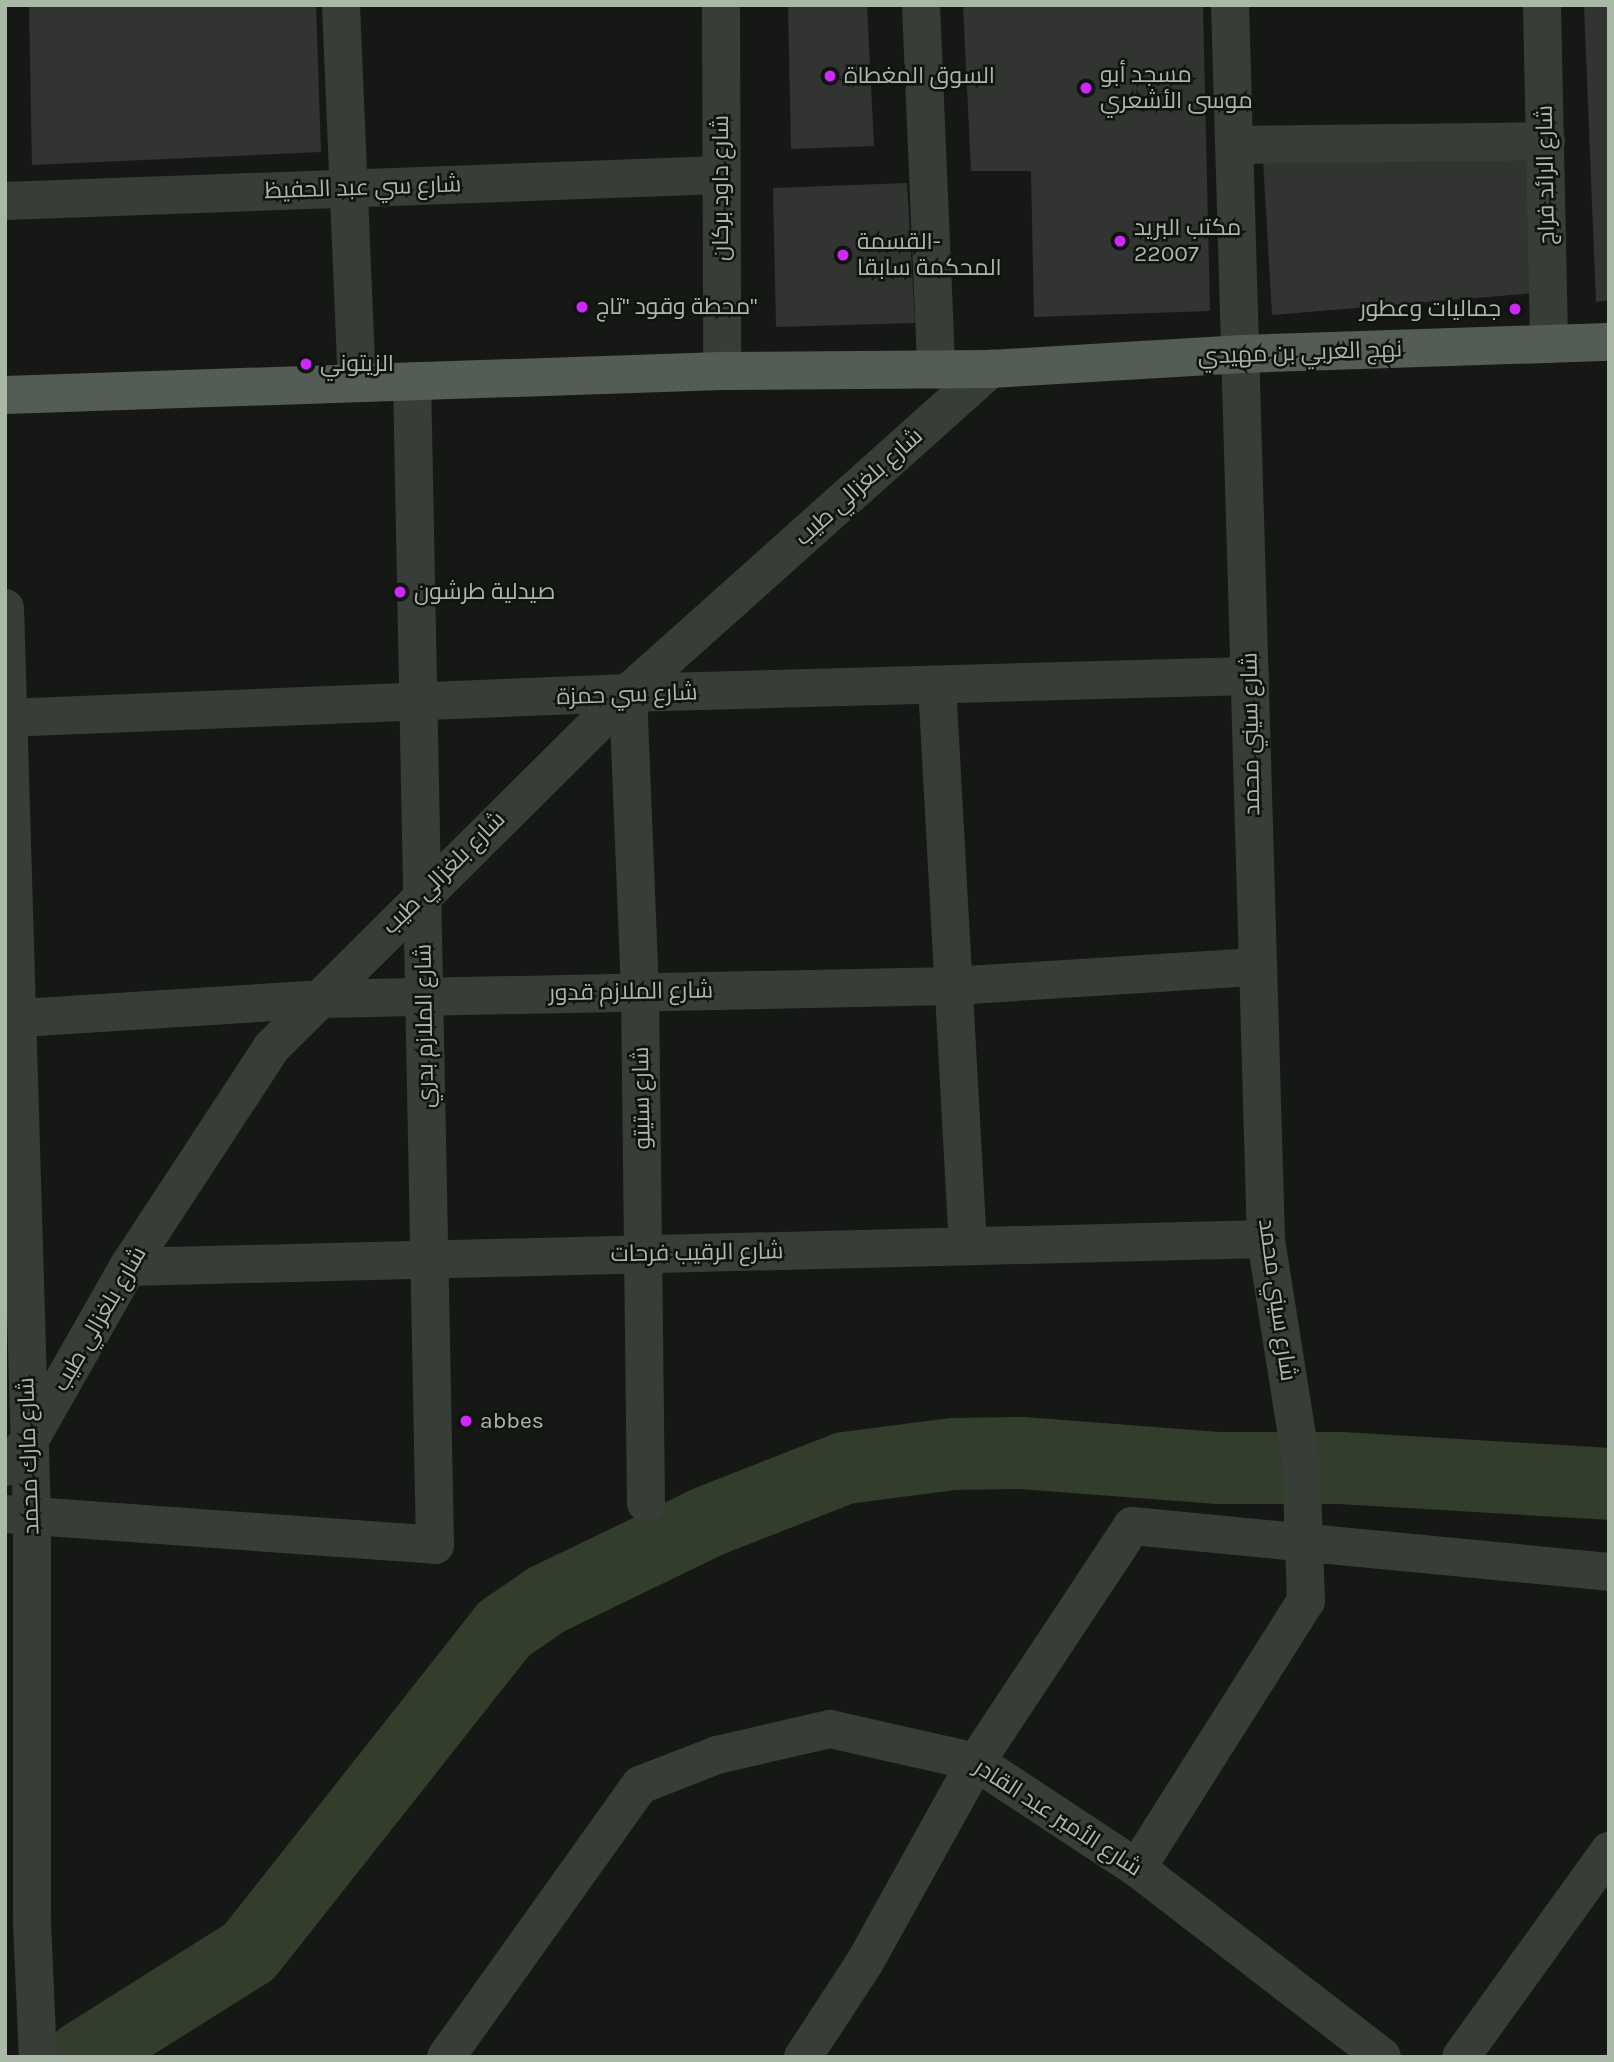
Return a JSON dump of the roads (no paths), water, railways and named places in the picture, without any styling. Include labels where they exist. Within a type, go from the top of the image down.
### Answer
[{"type":"main road","name":"نهج العربي بن مهيدي","points":[[5,395],[722,371],[990,369],[1243,354],[1609,342]]},
{"type":"street","points":[[341,5],[346,189],[357,383]]},
{"type":"street","name":"شارع داود بركان","points":[[722,5],[722,371]]},
{"type":"street","points":[[921,5],[936,370]]},
{"type":"street","name":"شارع سيني محمد","points":[[1137,1868],[1306,1601],[1301,1461],[1266,1239],[1256,967],[1243,354],[1230,5]]},
{"type":"street","name":"شارع الرائد فراج","points":[[1542,5],[1549,344]]},
{"type":"street","points":[[1236,145],[1546,141]]},
{"type":"street","name":"شارع سي عبد الحفيظ","points":[[5,201],[721,175]]},
{"type":"street","name":"شارع بلغزالي طيب","points":[[17,1455],[128,1267],[272,1047],[422,893],[628,694],[990,369]]},
{"type":"street","name":"شارع الملازم بدري","points":[[19,1515],[435,1545],[412,381]]},
{"type":"street","name":"شارع مارك محمد","points":[[5,608],[19,1515],[19,1921],[37,2055]]},
{"type":"street","name":"شارع سي حمزة","points":[[6,718],[419,705],[628,694],[1250,676]]},
{"type":"street","points":[[937,685],[968,1246]]},
{"type":"street","name":"شارع ستيتو","points":[[628,694],[640,991],[646,1503]]},
{"type":"street","name":"شارع الملازم قدور","points":[[10,1019],[321,999],[952,986],[1256,967]]},
{"type":"street","name":"شارع الرقيب فرحات","points":[[128,1267],[1266,1239]]},
{"type":"street","points":[[803,2057],[865,1962],[976,1762],[1132,1527],[1304,1546],[1609,1572]]},
{"type":"street","name":"شارع الأمير عبد القادر","points":[[446,2057],[640,1785],[716,1755],[830,1729],[976,1762],[1137,1868],[1382,2057]]},
{"type":"street","points":[[1461,2057],[1609,1852]]},
{"type":"waterway","points":[[82,2057],[249,1952],[504,1629],[546,1600],[707,1522],[845,1468],[953,1454],[1022,1453],[1216,1468],[1341,1468],[1609,1484]]},
{"type":"place","name":"السوق المغطاة","points":[[830,76]]},
{"type":"place","name":"مسجد أبو موسى الأشعري","points":[[1086,88]]},
{"type":"place","name":"مكتب البريد 22007","points":[[1120,241]]},
{"type":"place","name":"القسمة- المحكمة سابقا","points":[[843,255]]},
{"type":"place","name":"محطة وقود \"تاج\"","points":[[582,307]]},
{"type":"place","name":"جماليات وعطور","points":[[1515,309]]},
{"type":"place","name":"الزيتوني","points":[[306,364]]},
{"type":"place","name":"صيدلية طرشون","points":[[400,592]]},
{"type":"place","name":"abbes","points":[[466,1421]]}]
